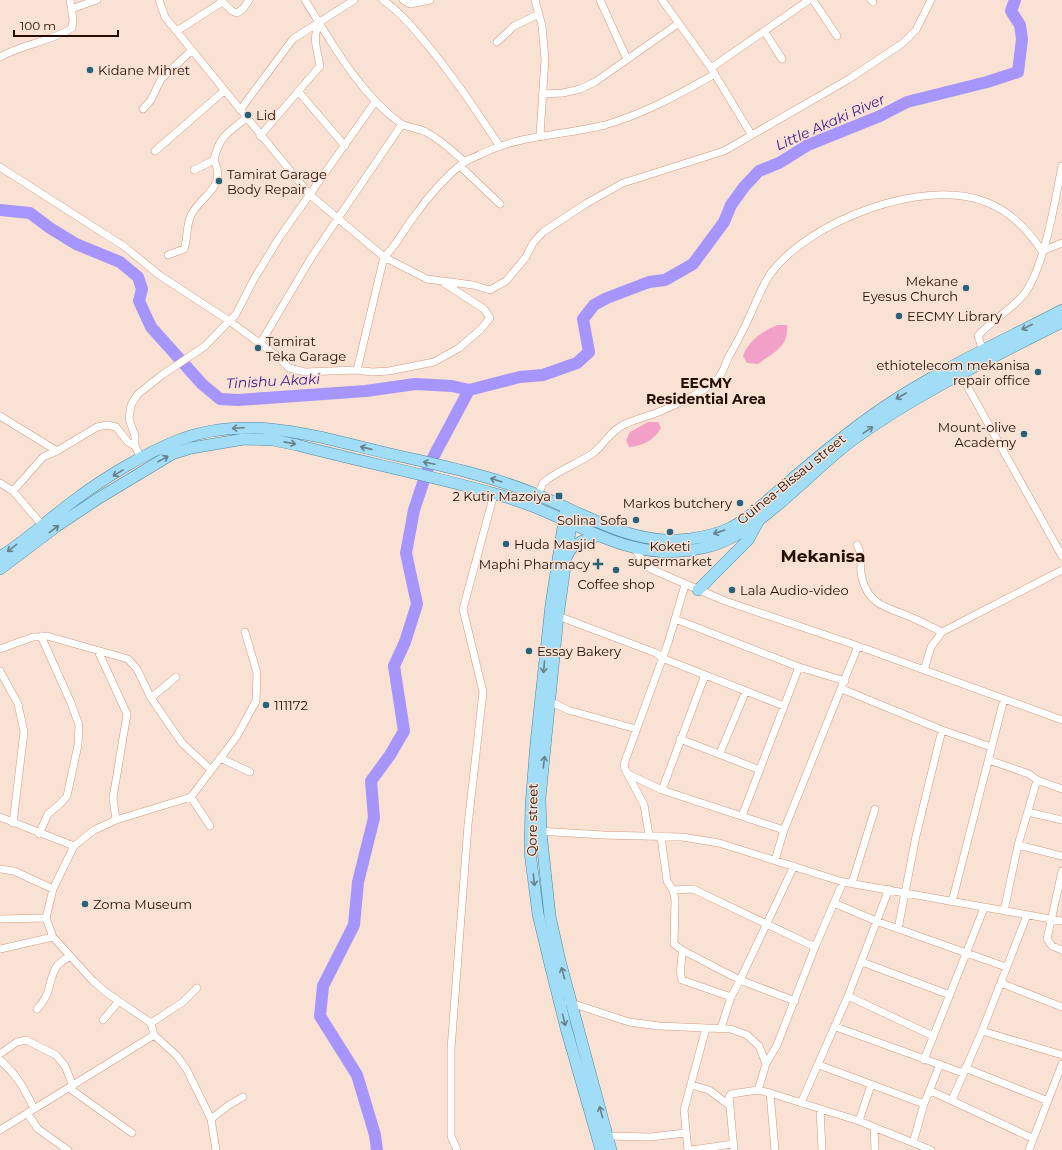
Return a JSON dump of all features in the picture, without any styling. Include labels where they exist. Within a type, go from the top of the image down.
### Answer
[{"type":"main road","name":"Guinea-Bissau street","points":[[0,557],[78,497],[141,458],[181,439],[213,431],[237,428],[291,431],[455,468],[538,495],[616,530],[639,537],[662,540],[686,539],[710,535],[730,528],[750,515],[846,433],[884,407],[983,351],[1061,315]]},
{"type":"main road","points":[[0,569],[99,498],[172,454],[191,448],[244,439],[273,440],[494,494],[548,513],[598,536],[635,549],[664,552],[687,551],[708,547],[725,542],[760,519],[852,440],[894,412],[961,375],[1061,315]]},
{"type":"main road","name":"Qore street","points":[[536,830],[551,702],[558,616],[566,558],[570,509]]},
{"type":"main road","points":[[548,513],[558,524],[560,545]]},
{"type":"main road","points":[[698,590],[748,540],[760,519]]},
{"type":"main road","name":"Qore street","points":[[568,522],[560,545],[551,605],[536,743],[536,830],[565,1002],[601,1150]]},
{"type":"main road","points":[[566,558],[569,550],[583,540],[598,536]]},
{"type":"main road","name":"Qore street","points":[[565,1002],[608,1136],[611,1150]]},
{"type":"street","points":[[0,55],[64,33],[72,28],[70,0]]},
{"type":"street","points":[[71,9],[97,0]]},
{"type":"street","points":[[160,0],[165,17],[260,136],[298,178],[310,195],[384,257],[427,279],[473,285],[490,290],[506,281],[526,257],[533,243],[543,232],[587,203],[623,182],[724,150],[849,79],[903,43],[916,30],[931,0]]},
{"type":"street","points":[[177,31],[222,1],[232,11],[237,13],[243,9],[250,0]]},
{"type":"street","points":[[305,0],[356,78],[376,102],[402,124],[424,131],[437,138],[500,204]]},
{"type":"street","points":[[240,110],[293,39],[354,0]]},
{"type":"street","points":[[383,0],[394,8],[411,25],[440,59],[499,145]]},
{"type":"street","points":[[403,0],[410,4],[430,0]]},
{"type":"street","points":[[535,0],[542,26],[545,59],[540,135]]},
{"type":"street","points":[[600,0],[627,59]]},
{"type":"street","points":[[662,0],[713,71],[751,134]]},
{"type":"street","points":[[357,370],[384,257],[393,249],[412,218],[433,193],[463,164],[499,145],[540,135],[584,129],[629,117],[657,106],[713,71],[764,31],[809,0]]},
{"type":"street","points":[[813,0],[837,36]]},
{"type":"street","points":[[497,42],[514,26],[539,14]]},
{"type":"street","points":[[260,136],[320,66],[315,41],[318,22]]},
{"type":"street","points":[[542,94],[563,93],[580,89],[595,82],[679,23]]},
{"type":"street","points":[[764,31],[782,60]]},
{"type":"street","points":[[143,109],[151,100],[161,79],[192,50]]},
{"type":"street","points":[[155,151],[224,91]]},
{"type":"street","points":[[298,91],[345,146]]},
{"type":"street","points":[[141,458],[135,446],[135,436],[129,419],[131,405],[138,394],[205,346],[228,320],[236,314],[254,279],[279,238],[376,102]]},
{"type":"street","points":[[168,255],[184,249],[191,216],[218,180],[219,171],[214,160],[217,145],[246,118]]},
{"type":"street","points":[[260,344],[311,258],[402,124]]},
{"type":"street","points":[[194,170],[214,160]]},
{"type":"street","points":[[983,351],[978,336],[1025,293],[1033,278],[1042,251],[1062,166]]},
{"type":"street","points":[[0,167],[126,247],[159,275],[228,320],[289,368],[305,372],[357,370],[389,371],[434,362],[447,356],[480,330],[490,318],[484,309],[441,281]]},
{"type":"street","points":[[538,495],[543,483],[592,453],[612,433],[624,424],[660,411],[701,391],[718,379],[769,275],[791,252],[834,222],[896,200],[914,196],[934,194],[967,198],[984,201],[998,207],[1014,219],[1032,236],[1042,251]]},
{"type":"street","points":[[1042,251],[1062,243]]},
{"type":"street","points":[[961,375],[1062,556]]},
{"type":"street","points":[[0,416],[57,451]]},
{"type":"street","points":[[14,491],[43,457],[57,451],[97,427],[106,425],[116,427],[128,442],[135,446]]},
{"type":"street","points":[[0,483],[14,491],[42,525]]},
{"type":"street","points":[[457,1150],[451,1136],[451,1049],[468,825],[483,692],[463,609],[494,494]]},
{"type":"street","points":[[857,545],[862,561],[861,577],[874,600],[881,606],[891,611],[905,615],[942,632]]},
{"type":"street","points":[[635,549],[644,563],[685,585],[726,601],[858,646],[1062,720]]},
{"type":"street","points":[[924,670],[931,647],[942,632],[1062,570]]},
{"type":"street","points":[[649,835],[644,805],[624,764],[662,658],[685,585]]},
{"type":"street","points":[[558,616],[656,653],[662,658],[784,706]]},
{"type":"street","points":[[675,619],[799,666],[845,681]]},
{"type":"street","points":[[216,1150],[211,1118],[187,1070],[177,1056],[154,1035],[151,1023],[93,982],[53,937],[46,918],[53,889],[74,846],[94,830],[116,820],[191,797],[210,769],[237,736],[256,701],[257,674],[245,632]]},
{"type":"street","points":[[0,649],[33,637],[41,636],[63,640],[128,659],[133,663],[151,698],[182,743],[210,769]]},
{"type":"street","points":[[39,834],[48,814],[61,803],[66,796],[78,744],[79,725],[71,703],[41,636]]},
{"type":"street","points":[[775,860],[784,830],[842,689],[858,646]]},
{"type":"street","points":[[98,651],[127,714],[113,798],[116,820]]},
{"type":"street","points":[[742,816],[799,666]]},
{"type":"street","points":[[0,671],[8,683],[18,704],[24,732],[13,823]]},
{"type":"street","points":[[662,790],[705,675]]},
{"type":"street","points":[[151,698],[176,677]]},
{"type":"street","points":[[0,687],[8,683]]},
{"type":"street","points":[[842,689],[942,730],[991,748]]},
{"type":"street","points":[[720,754],[746,691]]},
{"type":"street","points":[[952,902],[1004,699]]},
{"type":"street","points":[[551,702],[568,710],[636,729]]},
{"type":"street","points":[[898,929],[916,836],[942,730]]},
{"type":"street","points":[[680,740],[760,770]]},
{"type":"street","points":[[220,758],[250,772]]},
{"type":"street","points":[[989,760],[1029,774],[1037,780],[1062,789]]},
{"type":"street","points":[[628,774],[662,790],[784,830]]},
{"type":"street","points":[[1004,911],[1018,844],[1037,780]]},
{"type":"street","points":[[191,797],[210,826]]},
{"type":"street","points":[[852,883],[875,809]]},
{"type":"street","points":[[1028,812],[1062,820]]},
{"type":"street","points":[[0,817],[39,834],[74,846]]},
{"type":"street","points":[[536,830],[682,837],[719,843],[843,882],[1062,921]]},
{"type":"street","points":[[661,837],[667,881],[673,890],[676,914],[674,944],[682,950],[740,980],[795,1002]]},
{"type":"street","points":[[1018,844],[1062,856]]},
{"type":"street","points":[[721,1028],[731,997],[794,866]]},
{"type":"street","points":[[0,869],[14,871],[53,889]]},
{"type":"street","points":[[1062,870],[1047,939],[1052,946],[1062,950]]},
{"type":"street","points":[[758,1090],[766,1064],[777,1045],[795,1002],[815,947],[843,882]]},
{"type":"street","points":[[673,890],[693,889],[815,947]]},
{"type":"street","points":[[801,1103],[836,1027],[862,962],[888,889]]},
{"type":"street","points":[[834,904],[966,954],[1006,967]]},
{"type":"street","points":[[924,1060],[984,908]]},
{"type":"street","points":[[952,1100],[982,1030],[1027,915]]},
{"type":"street","points":[[0,920],[46,918]]},
{"type":"street","points":[[0,949],[53,937]]},
{"type":"street","points":[[682,950],[683,957],[680,975],[682,980],[731,997]]},
{"type":"street","points":[[38,1010],[48,996],[51,980],[58,964],[70,956]]},
{"type":"street","points":[[862,962],[950,995]]},
{"type":"street","points":[[1001,983],[1062,1007]]},
{"type":"street","points":[[151,1023],[183,1002],[197,988]]},
{"type":"street","points":[[848,996],[933,1036]]},
{"type":"street","points":[[103,1020],[119,1001]]},
{"type":"street","points":[[565,1002],[629,1022],[659,1026],[731,1029],[747,1035],[759,1046],[766,1064]]},
{"type":"street","points":[[836,1027],[924,1060],[964,1070],[1048,1101]]},
{"type":"street","points":[[688,1150],[685,1133],[684,1110],[706,1028]]},
{"type":"street","points":[[982,1030],[1062,1056]]},
{"type":"street","points":[[0,1130],[154,1035]]},
{"type":"street","points":[[0,1054],[17,1042],[26,1040],[56,1055],[65,1066],[71,1087],[132,1133]]},
{"type":"street","points":[[0,1060],[14,1072],[27,1092],[34,1109]]},
{"type":"street","points":[[819,1064],[924,1104]]},
{"type":"street","points":[[913,1143],[924,1104],[931,1090],[940,1064]]},
{"type":"street","points":[[1029,1150],[1032,1138],[1062,1064]]},
{"type":"street","points":[[690,1085],[709,1090],[730,1106]]},
{"type":"street","points":[[859,1121],[871,1085]]},
{"type":"street","points":[[692,1150],[734,1147],[729,1097],[731,1094],[758,1090],[859,1121],[927,1149]]},
{"type":"street","points":[[931,1090],[1032,1138]]},
{"type":"street","points":[[770,1093],[775,1150]]},
{"type":"street","points":[[211,1118],[229,1105],[243,1098]]},
{"type":"street","points":[[820,1109],[822,1150]]},
{"type":"street","points":[[27,1113],[38,1129],[68,1150]]},
{"type":"street","points":[[874,1128],[876,1150]]},
{"type":"street","points":[[608,1136],[650,1136],[685,1133]]},
{"type":"shaded area","points":[[778,325],[787,325],[786,339],[783,344],[775,352],[758,364],[747,363],[743,356],[753,341],[762,333]]},
{"type":"shaded area","points":[[648,422],[658,422],[661,428],[648,442],[629,447],[626,440],[630,432]]},
{"type":"waterway","name":"Little Akaki River","points":[[0,210],[30,213],[50,228],[76,244],[120,262],[138,277],[142,289],[139,301],[151,327],[202,384],[220,399],[238,400],[366,391],[415,384],[452,386],[469,390],[520,377],[543,375],[577,363],[589,352],[583,319],[594,305],[607,298],[649,282],[665,280],[693,264],[724,222],[731,205],[744,187],[759,171],[779,163],[808,145],[880,116],[907,102],[987,82],[1018,72],[1022,39],[1020,25],[1011,11],[1015,0]]},
{"type":"waterway","name":"Little Akaki River","points":[[377,1150],[375,1135],[357,1075],[320,1016],[323,986],[354,925],[358,882],[374,818],[371,781],[390,755],[404,731],[394,666],[405,642],[417,604],[406,553],[414,510],[429,465],[469,390]]},
{"type":"place","name":"Kidane Mihret","points":[[90,70]]},
{"type":"place","name":"Lid","points":[[248,115]]},
{"type":"place","name":"Tamirat Garage Body Repair","points":[[219,181]]},
{"type":"place","name":"Mekane Eyesus Church","points":[[966,288]]},
{"type":"place","name":"EECMY Library","points":[[899,316]]},
{"type":"place","name":"Tamirat Teka Garage","points":[[258,348]]},
{"type":"place","name":"ethiotelecom mekanisa repair office","points":[[1038,372]]},
{"type":"place","name":"Mount-olive Academy","points":[[1024,434]]},
{"type":"place","name":"2 Kutir Mazoiya","points":[[559,496]]},
{"type":"place","name":"Markos butchery","points":[[740,503]]},
{"type":"place","name":"Solina Sofa","points":[[636,520]]},
{"type":"place","name":"Koketi supermarket","points":[[670,532]]},
{"type":"place","name":"Huda Masjid","points":[[506,544]]},
{"type":"place","name":"Maphi Pharmacy","points":[[598,564]]},
{"type":"place","name":"Coffee shop","points":[[616,570]]},
{"type":"place","name":"Lala Audio-video","points":[[732,590]]},
{"type":"place","name":"Essay Bakery","points":[[529,651]]},
{"type":"place","name":"111172","points":[[266,705]]},
{"type":"place","name":"Zoma Museum","points":[[85,904]]},
{"type":"district","name":"EECMY Residential Area","points":[[706,392]]},
{"type":"district","name":"Mekanisa","points":[[823,556]]},
{"type":"water label","name":"Tinishu Akaki","points":[[273,381]]}]
